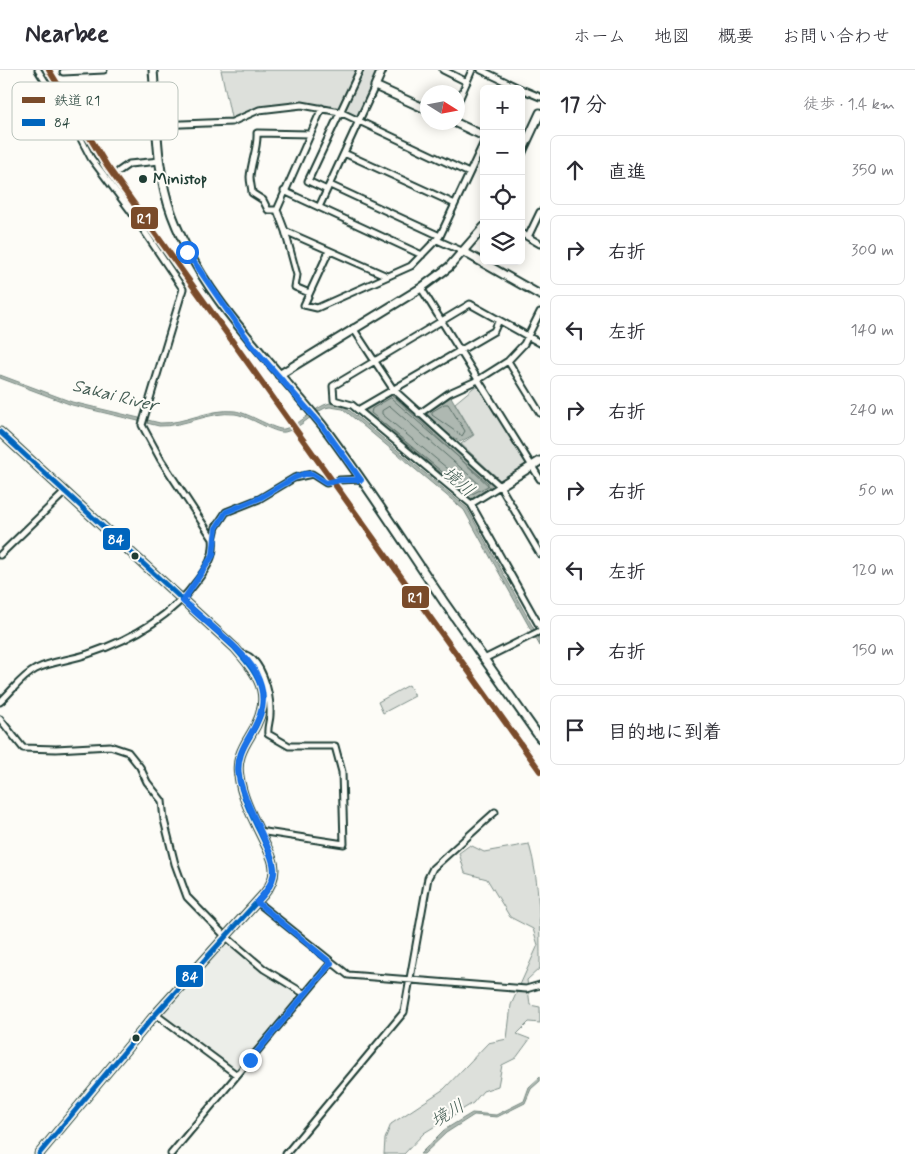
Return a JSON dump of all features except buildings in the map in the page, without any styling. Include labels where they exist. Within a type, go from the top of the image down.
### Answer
[{"type":"street","points":[[38,70],[46,82]]},
{"type":"street","points":[[63,72],[104,70]]},
{"type":"street","points":[[360,70],[308,181],[328,187],[439,238],[540,295]]},
{"type":"street","points":[[319,207],[382,70]]},
{"type":"street","points":[[443,70],[467,82]]},
{"type":"street","points":[[465,86],[472,70]]},
{"type":"street","points":[[481,70],[507,85]]},
{"type":"street","points":[[375,86],[420,106]]},
{"type":"street","points":[[525,91],[540,97]]},
{"type":"street","points":[[178,124],[232,122],[258,110],[273,106],[302,105],[322,108],[340,112],[469,173]]},
{"type":"street","points":[[309,293],[295,287],[297,275],[277,210],[322,108]]},
{"type":"street","points":[[525,145],[540,113]]},
{"type":"street","points":[[465,127],[480,134]]},
{"type":"street","points":[[277,210],[268,210],[263,200],[252,194],[250,180],[254,153],[258,145],[257,133],[310,134]]},
{"type":"street","points":[[83,140],[183,289],[142,425],[161,460],[213,540]]},
{"type":"street","points":[[158,140],[164,192],[187,252],[235,322],[323,427],[389,517],[484,659],[540,738]]},
{"type":"street","points":[[329,251],[304,305],[317,308],[411,266],[439,238],[480,150]]},
{"type":"street","points":[[344,153],[455,204]]},
{"type":"street","points":[[119,171],[129,164],[160,162]]},
{"type":"street","points":[[284,192],[422,255]]},
{"type":"street","points":[[528,237],[540,212]]},
{"type":"street","points":[[285,231],[387,276]]},
{"type":"street","points":[[279,375],[421,288],[450,267],[480,232]]},
{"type":"street","points":[[525,235],[540,244]]},
{"type":"street","points":[[421,288],[540,479]]},
{"type":"street","points":[[540,343],[470,304],[333,386],[334,400],[347,403],[358,410],[471,504],[540,627]]},
{"type":"street","points":[[419,414],[449,393],[478,380],[508,361],[528,337],[540,312]]},
{"type":"street","points":[[358,410],[494,331],[499,320]]},
{"type":"street","points":[[353,328],[393,389],[500,486],[540,554]]},
{"type":"street","points":[[508,361],[538,405],[540,413]]},
{"type":"street","points":[[0,432],[239,653],[255,672],[262,696],[262,716],[243,750],[238,773],[242,792],[272,858],[274,869],[268,889],[155,1014],[39,1154]]},
{"type":"street","points":[[471,504],[540,462]]},
{"type":"street","points":[[0,702],[22,679],[36,669],[89,654],[121,640],[152,623],[183,601],[213,555],[213,540],[216,528],[226,512],[260,498],[294,478],[312,474],[326,483],[340,480],[361,480]]},
{"type":"street","points":[[0,556],[65,492]]},
{"type":"street","points":[[484,659],[540,631]]},
{"type":"street","points":[[239,653],[246,654],[255,660],[261,670],[270,713],[268,734],[289,746],[335,746],[342,772],[344,844],[259,831]]},
{"type":"street","points":[[0,719],[23,748],[56,749],[110,746],[128,752],[162,801],[164,820],[175,864],[187,897],[224,936],[264,969],[304,994]]},
{"type":"street","points":[[286,1154],[404,1012],[430,873],[456,845],[495,812]]},
{"type":"street","points":[[257,902],[348,975],[526,989],[540,985]]},
{"type":"street","points":[[171,1154],[331,963]]},
{"type":"street","points":[[155,1014],[237,1075]]},
{"type":"shaded area","points":[[221,70],[382,70],[359,121],[322,108],[273,107],[232,122]]},
{"type":"shaded area","points":[[478,384],[528,464],[501,481],[461,444],[474,435],[455,403]]},
{"type":"shaded area","points":[[409,685],[415,696],[383,713],[378,702]]},
{"type":"shaded area","points":[[529,844],[537,889],[540,968],[527,980],[530,1005],[540,1007],[540,1023],[529,1022],[517,1034],[530,1039],[516,1058],[502,1065],[498,1086],[483,1091],[473,1103],[424,1133],[404,1154],[384,1154],[385,1139],[391,1124],[444,1089],[488,1043],[507,1039],[511,1005],[538,945],[533,929],[510,917],[487,879],[465,873],[459,853],[470,845],[484,852]]},
{"type":"shaded area","points":[[225,941],[257,967],[295,990],[297,1000],[238,1071],[160,1016]]},
{"type":"water","points":[[0,375],[72,402],[160,423],[169,423],[216,412],[235,411],[284,429],[294,425],[324,405],[330,403],[344,406],[467,508],[540,640],[540,646],[464,510],[343,409],[325,408],[295,428],[285,432],[280,432],[235,414],[216,415],[169,426],[159,426],[72,405],[0,378]]},
{"type":"water","name":"境川","points":[[393,391],[499,486],[471,503],[360,410]],"holes":[[[392,394],[485,483],[392,395],[366,409]],[[380,421],[472,499],[491,488],[471,500]]]},
{"type":"water","points":[[450,395],[473,435],[460,442],[421,414]]},
{"type":"water","points":[[540,1077],[540,1081],[531,1089],[525,1103],[497,1117],[474,1115],[446,1133],[424,1154],[420,1154],[444,1130],[472,1113],[496,1115],[524,1101],[529,1087]]},
{"type":"tunnel","points":[[110,178],[119,171]]},
{"type":"rail line","name":"R1","points":[[49,70],[56,82]]},
{"type":"rail line","name":"R1","points":[[91,140],[107,166],[540,771]]},
{"type":"transit line","name":"84","points":[[0,432],[235,648],[252,669],[262,689],[262,711],[242,750],[238,771],[246,801],[273,862],[274,869],[271,883],[264,894],[154,1016],[39,1154]]},
{"type":"place","name":"Ministop","points":[[143,179]]},
{"type":"route","points":[[187,252],[201,275],[252,346],[323,427],[361,480],[340,480],[326,483],[312,474],[304,474],[260,498],[226,512],[216,528],[213,540],[213,555],[183,601],[249,663],[260,683],[262,716],[243,750],[238,764],[242,792],[274,864],[271,884],[257,902],[331,963],[250,1060]]},
{"type":"water label","name":"Sakai River","points":[[115,396]]}]
